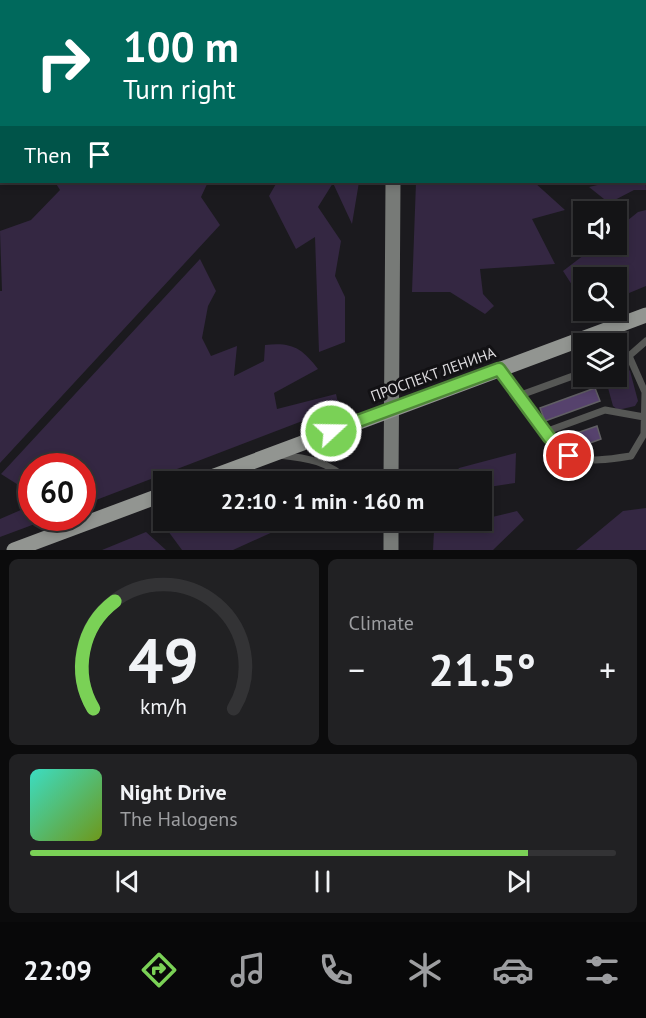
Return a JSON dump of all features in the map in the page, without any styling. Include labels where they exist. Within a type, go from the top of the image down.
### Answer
[{"type":"main road","name":"ПРОСПЕКТ ЛЕНИНА","points":[[227,471],[646,315]]},
{"type":"main road","points":[[14,550],[153,498]]},
{"type":"street","points":[[391,471],[393,183]]},
{"type":"street","points":[[391,531],[391,550]]},
{"type":"lane","points":[[499,369],[545,432],[569,456],[604,460],[631,456],[644,434],[645,392],[629,356],[646,341]]},
{"type":"lane","points":[[518,396],[573,376]]},
{"type":"lane","points":[[545,432],[605,410],[644,417]]},
{"type":"lane","points":[[271,454],[314,459],[338,471]]},
{"type":"shaded area","points":[[56,183],[208,183],[201,197],[220,225],[0,463],[0,291],[2,291],[0,231],[31,220],[60,190]]},
{"type":"shaded area","points":[[276,183],[333,183],[318,207],[341,241],[335,276],[345,297],[345,342],[319,352],[315,237],[296,249],[269,196]]},
{"type":"shaded area","points":[[333,183],[359,183],[352,224]]},
{"type":"shaded area","points":[[416,183],[535,183],[565,210],[532,219],[555,264],[480,269],[483,294],[494,306],[485,314],[450,292],[412,292]]},
{"type":"shaded area","points":[[606,183],[646,183],[646,190],[634,190],[613,201],[606,201],[589,187]]},
{"type":"shaded area","points":[[646,210],[646,286],[627,294],[627,267],[573,267],[573,286],[563,271],[584,255],[627,255],[627,221],[638,212]]},
{"type":"shaded area","points":[[200,259],[216,291],[208,306],[202,338],[211,356],[237,346],[234,376],[264,361],[265,345],[296,348],[307,356],[318,369],[274,393],[277,409],[336,394],[339,407],[172,471],[153,471],[153,478],[96,500],[96,453],[20,453]]},
{"type":"shaded area","points":[[627,368],[630,371],[638,401],[635,406],[618,410],[613,406],[608,387],[627,387]]},
{"type":"shaded area","points":[[516,453],[515,483],[492,486],[492,471],[457,471],[459,468]]},
{"type":"shaded area","points":[[18,456],[18,485],[1,474]]},
{"type":"shaded area","points":[[646,508],[646,550],[576,550],[623,511]]},
{"type":"shaded area","points":[[18,511],[18,530],[0,537],[0,519]]},
{"type":"shaded area","points":[[517,511],[524,520],[493,550],[433,550],[434,531],[492,531],[492,517]]},
{"type":"shaded area","points":[[168,531],[275,531],[233,550],[182,550]]},
{"type":"shaded area","points":[[146,532],[166,550],[102,550]]},
{"type":"building","points":[[595,388],[600,401],[545,421],[540,408]]},
{"type":"building","points":[[597,426],[601,439],[579,447],[574,434]]},
{"type":"route","points":[[331,431],[499,369],[549,437],[569,456]]}]
